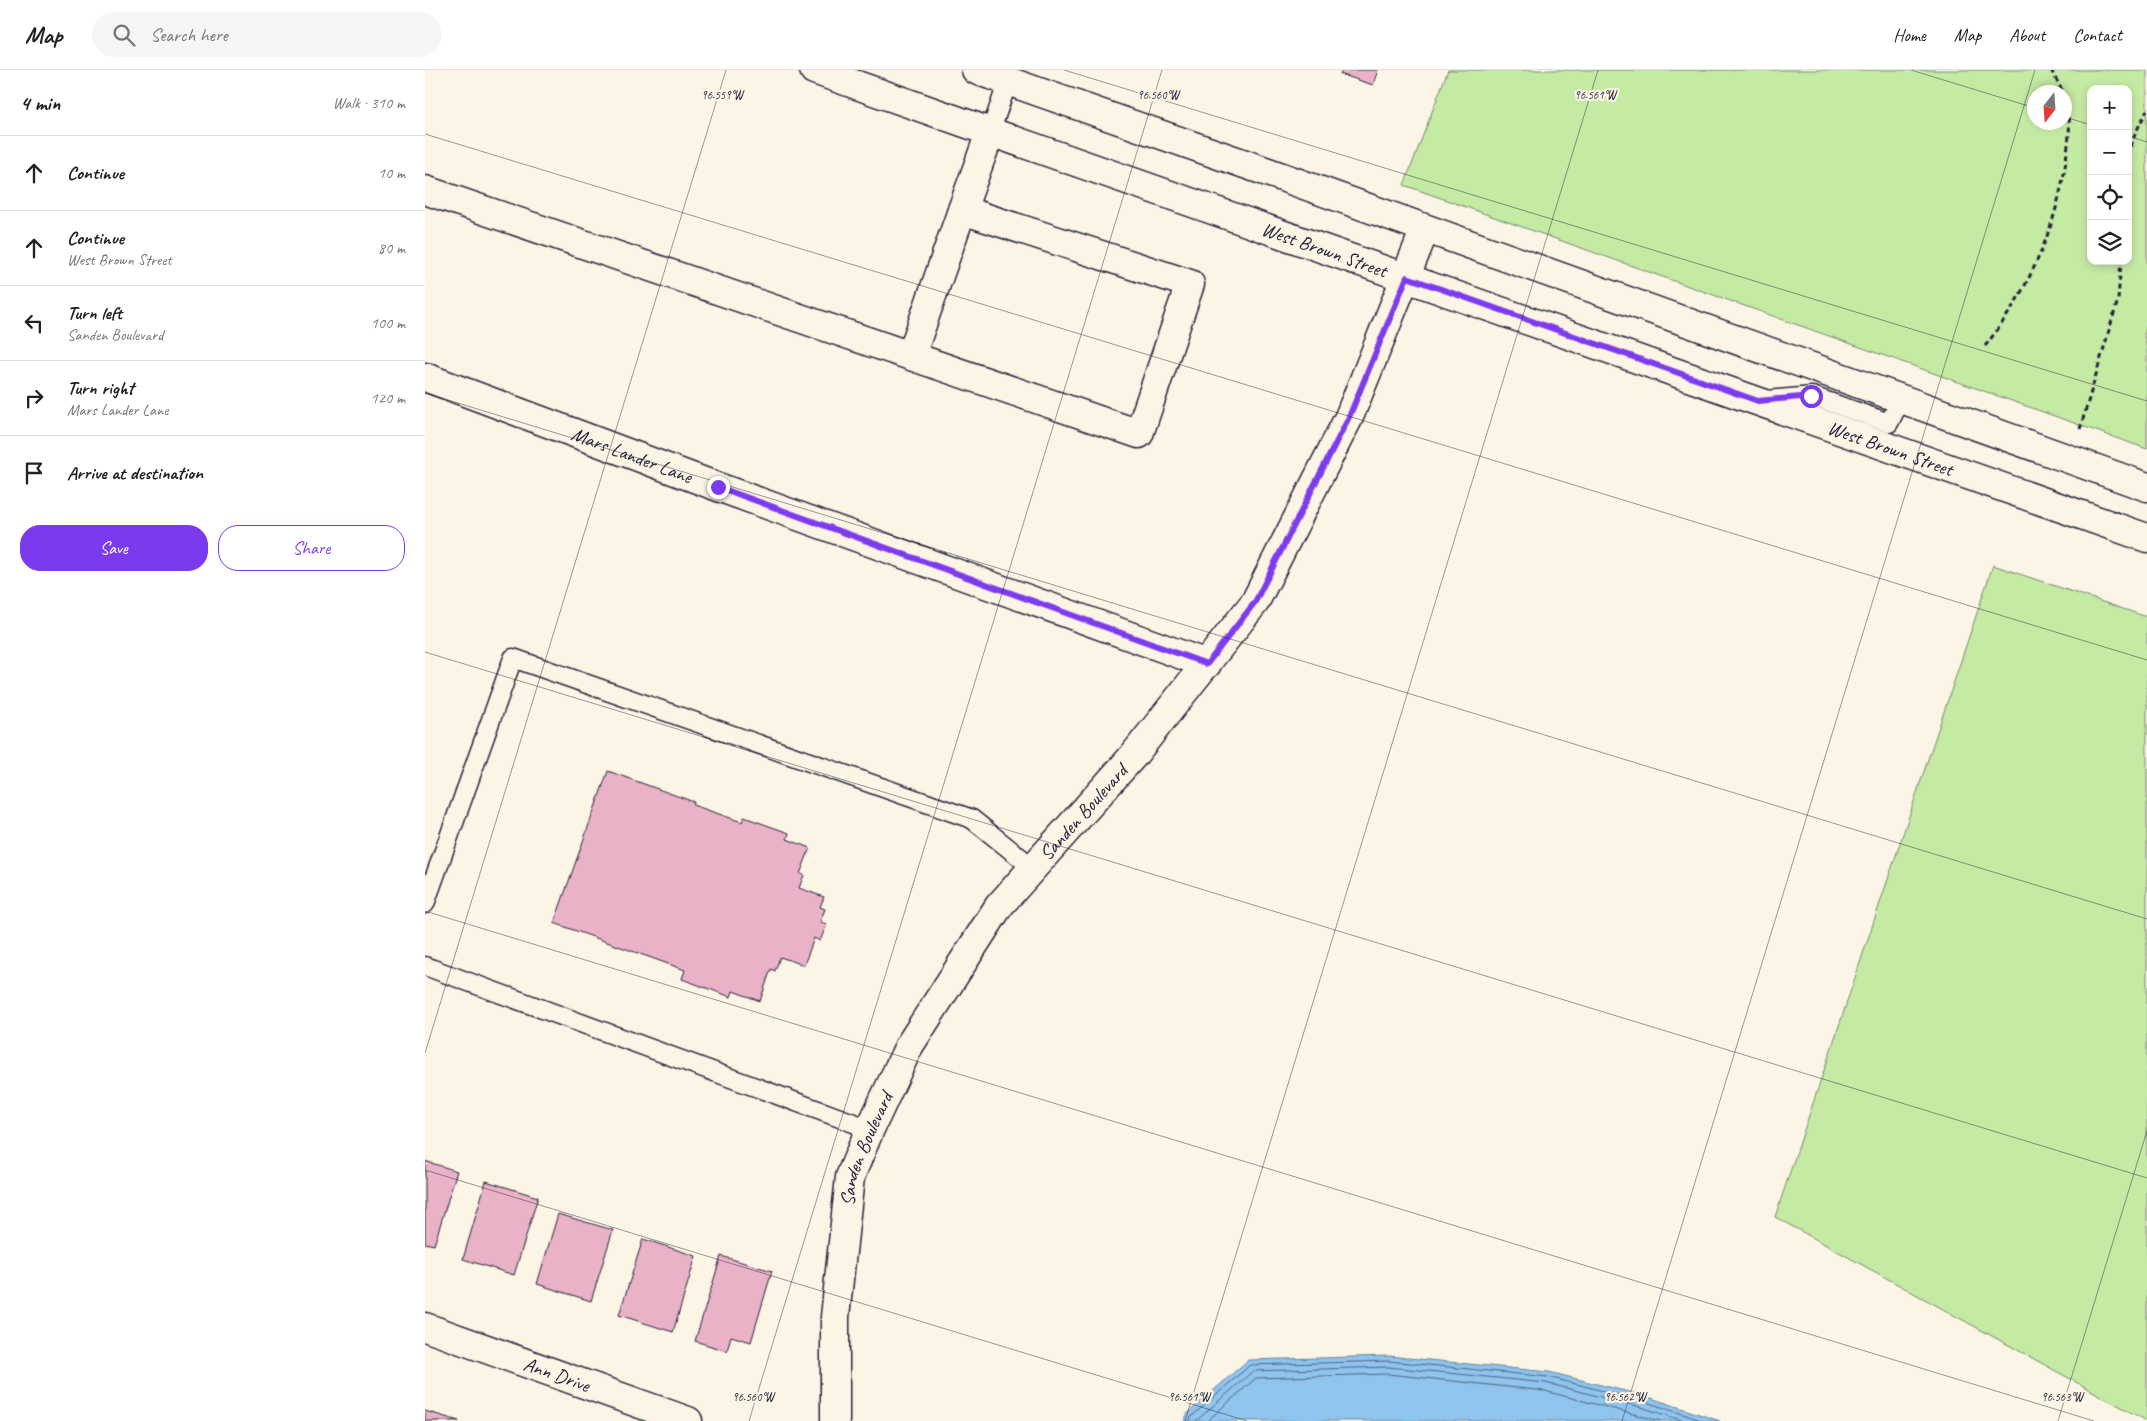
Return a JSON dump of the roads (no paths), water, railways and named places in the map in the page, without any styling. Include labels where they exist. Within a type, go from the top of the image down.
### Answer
[{"type":"street","name":"West Brown Street","points":[[814,70],[991,130],[2147,538]]},
{"type":"street","points":[[976,70],[2147,487]]},
{"type":"street","points":[[911,356],[991,130]]},
{"type":"street","points":[[425,190],[1139,434],[1190,284],[962,210]]},
{"type":"street","name":"Sanden Boulevard","points":[[835,1421],[835,1317],[850,1177],[909,1046],[999,906],[1133,756],[1255,602],[1349,417],[1425,229]]},
{"type":"street","name":"Mars Lander Lane","points":[[425,377],[727,490],[1207,664]]},
{"type":"street","name":"Ann Drive","points":[[425,1327],[688,1421]]},
{"type":"lane","points":[[991,130],[1008,82]]},
{"type":"lane","points":[[1758,401],[1811,396],[1889,423],[1901,399]]},
{"type":"lane","points":[[425,904],[513,658],[972,819],[1032,867]]},
{"type":"lane","points":[[425,966],[870,1129]]},
{"type":"water","points":[[1389,1356],[1549,1372],[1645,1396],[1720,1421],[1184,1421],[1188,1413],[1248,1360]]}]
